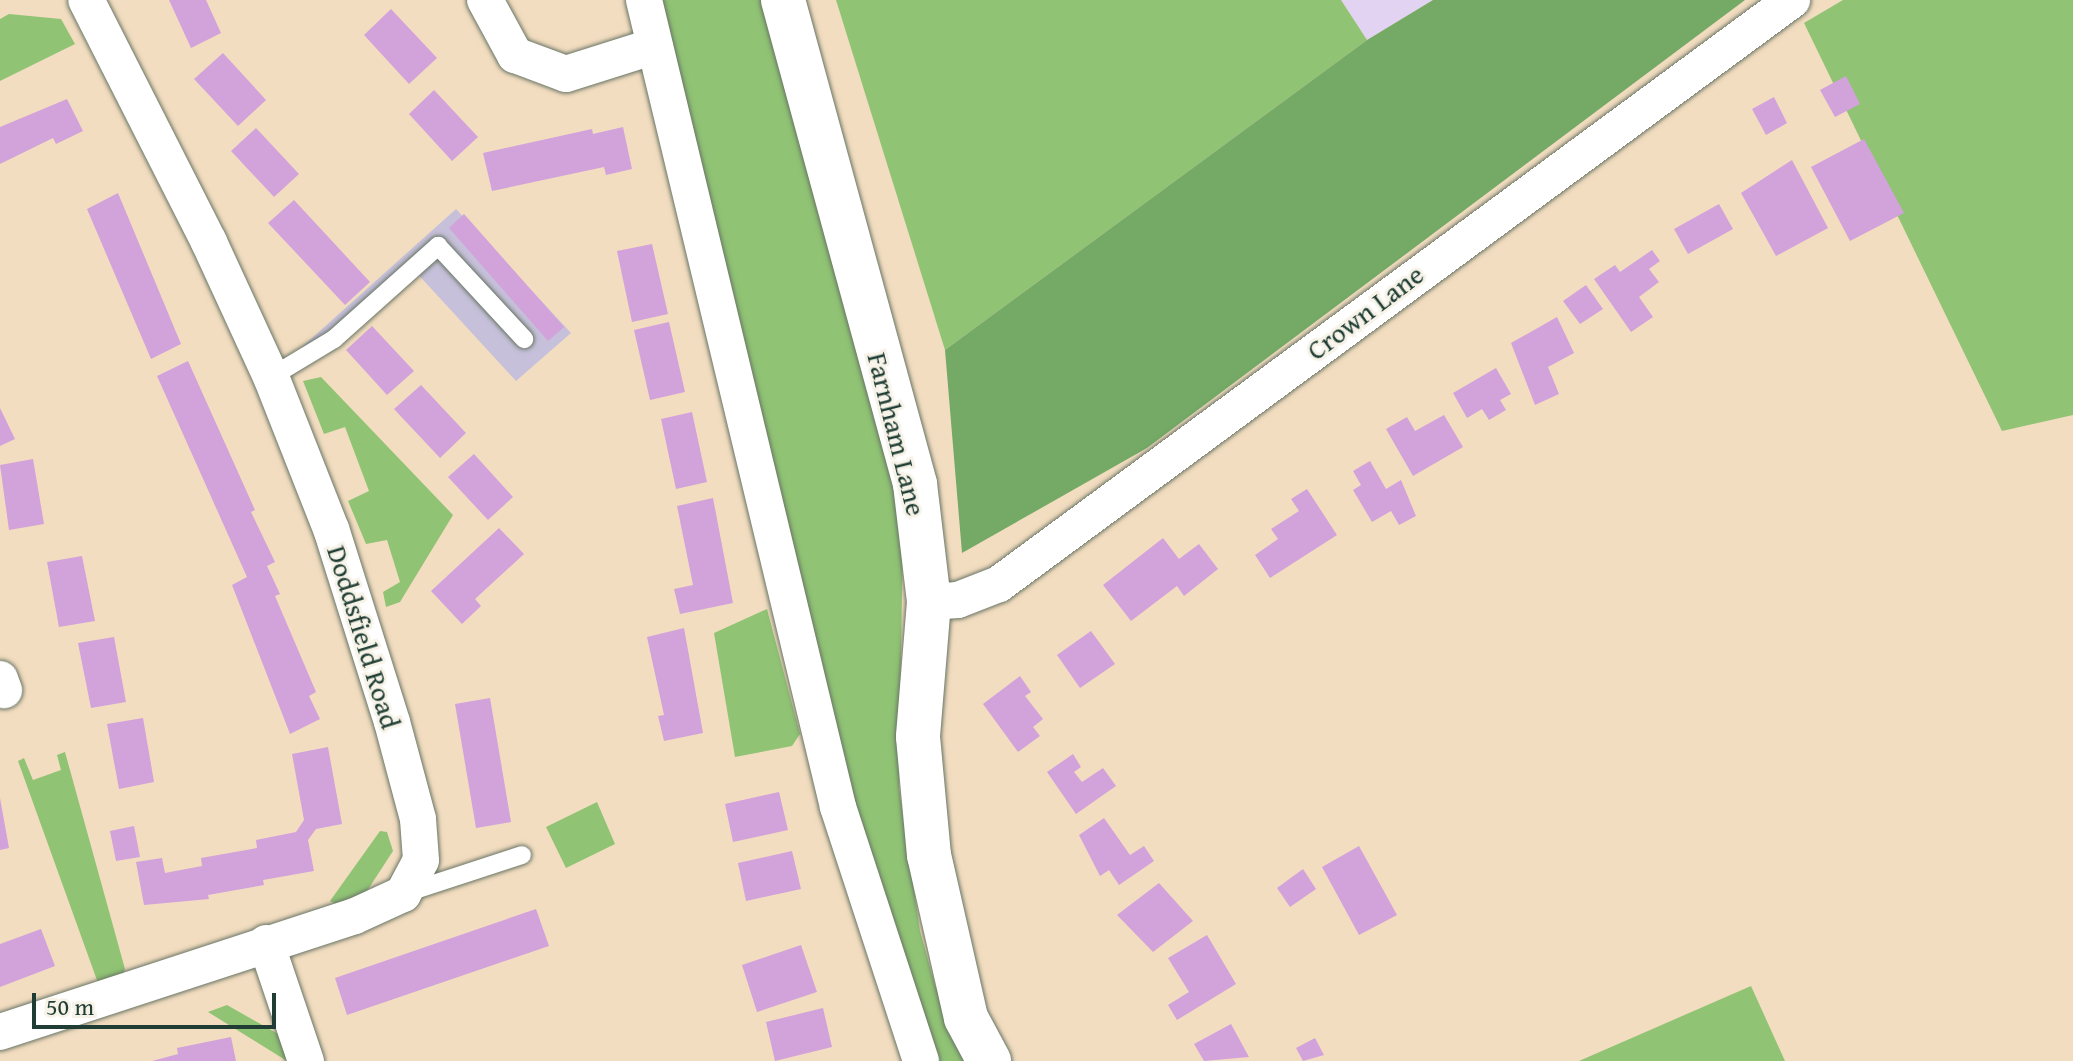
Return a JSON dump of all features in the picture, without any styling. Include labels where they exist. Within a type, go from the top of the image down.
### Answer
[{"type":"street","name":"Doddsfield Road","points":[[86,0],[271,377],[331,529],[418,819],[421,860],[403,894]]},
{"type":"street","points":[[485,0],[515,55],[566,74],[655,46]]},
{"type":"street","points":[[644,0],[838,807],[921,1061]]},
{"type":"street","name":"Farnham Lane","points":[[783,0],[915,484],[929,602],[918,737],[929,855],[966,1018],[989,1061]]},
{"type":"street","name":"Crown Lane","points":[[929,602],[958,600],[999,584],[1792,0]]},
{"type":"street","points":[[0,1032],[355,916],[403,894]]},
{"type":"street","points":[[266,943],[306,1061]]},
{"type":"lane","points":[[271,377],[334,339],[438,246],[524,339]]},
{"type":"lane","points":[[403,894],[522,855]]},
{"type":"shaded area","points":[[1341,0],[1433,0],[1367,40]]},
{"type":"shaded area","points":[[456,209],[571,333],[516,381],[414,270],[309,365],[302,347]]},
{"type":"green space","points":[[654,0],[764,0],[896,476],[903,527],[899,788],[920,931],[935,985],[967,1061],[934,1061],[886,938]]},
{"type":"green space","points":[[836,0],[1341,0],[1367,40],[945,350]]},
{"type":"green space","points":[[1433,0],[1745,0],[1147,448],[962,553],[945,350],[1367,40]]},
{"type":"green space","points":[[1843,0],[2073,0],[2073,415],[2002,431],[1804,23]]},
{"type":"green space","points":[[9,14],[61,19],[75,44],[0,81],[0,19]]},
{"type":"green space","points":[[321,377],[453,515],[400,602],[386,607],[383,592],[400,582],[387,540],[366,544],[348,501],[369,491],[345,427],[324,434],[303,381]]},
{"type":"green space","points":[[767,609],[800,734],[792,746],[735,757],[714,633]]},
{"type":"green space","points":[[65,752],[125,969],[122,978],[98,983],[18,761],[24,758],[33,780],[61,770],[57,755]]},
{"type":"green space","points":[[597,802],[615,844],[566,868],[546,827]]},
{"type":"green space","points":[[380,831],[387,832],[393,851],[367,891],[338,905],[330,901]]},
{"type":"green space","points":[[1751,986],[1785,1061],[1579,1061]]},
{"type":"green space","points":[[227,1005],[278,1034],[287,1061],[208,1012]]},
{"type":"building","points":[[169,0],[206,0],[221,33],[191,48]]},
{"type":"building","points":[[391,9],[437,58],[409,84],[364,35]]},
{"type":"building","points":[[223,53],[266,100],[238,126],[194,79]]},
{"type":"building","points":[[1846,76],[1860,104],[1835,117],[1820,90]]},
{"type":"building","points":[[434,90],[478,137],[452,161],[409,114]]},
{"type":"building","points":[[1774,97],[1787,123],[1766,135],[1752,109]]},
{"type":"building","points":[[67,99],[83,131],[56,144],[53,138],[0,164],[0,127]]},
{"type":"building","points":[[623,127],[632,169],[606,175],[604,167],[492,191],[483,153],[592,129],[593,134]]},
{"type":"building","points":[[256,128],[299,174],[274,197],[231,151]]},
{"type":"building","points":[[1864,139],[1904,213],[1850,241],[1811,167]]},
{"type":"building","points":[[1792,160],[1828,228],[1776,256],[1741,193]]},
{"type":"building","points":[[118,193],[181,344],[151,359],[87,209]]},
{"type":"building","points":[[294,200],[370,282],[345,305],[268,223]]},
{"type":"building","points":[[1719,204],[1733,229],[1688,254],[1674,229]]},
{"type":"building","points":[[464,214],[564,327],[548,341],[449,228]]},
{"type":"building","points":[[652,244],[668,314],[632,322],[617,251]]},
{"type":"building","points":[[1652,250],[1660,261],[1649,269],[1659,282],[1639,297],[1653,317],[1631,332],[1594,279],[1615,265],[1620,272]]},
{"type":"building","points":[[1586,285],[1603,309],[1580,324],[1563,301]]},
{"type":"building","points":[[1557,317],[1574,353],[1548,367],[1559,394],[1535,405],[1511,343]]},
{"type":"building","points":[[669,322],[685,392],[650,400],[634,330]]},
{"type":"building","points":[[372,326],[414,371],[387,395],[346,350]]},
{"type":"building","points":[[188,361],[255,510],[251,512],[275,562],[267,566],[280,594],[275,596],[316,692],[309,696],[320,719],[290,734],[232,585],[247,577],[157,376]]},
{"type":"building","points":[[1496,368],[1511,394],[1500,400],[1506,410],[1489,420],[1482,409],[1467,418],[1453,393]]},
{"type":"building","points":[[421,385],[466,433],[440,458],[394,409]]},
{"type":"building","points":[[0,408],[15,439],[0,446]]},
{"type":"building","points":[[692,412],[707,482],[676,489],[661,419]]},
{"type":"building","points":[[1444,415],[1463,447],[1413,476],[1386,429],[1407,417],[1415,431]]},
{"type":"building","points":[[474,454],[513,497],[488,520],[448,477]]},
{"type":"building","points":[[33,459],[44,524],[9,530],[0,465]]},
{"type":"building","points":[[1370,461],[1386,489],[1401,480],[1416,516],[1399,525],[1391,511],[1372,522],[1353,490],[1361,485],[1353,471]]},
{"type":"building","points":[[1307,489],[1337,535],[1270,578],[1255,555],[1278,539],[1271,529],[1299,511],[1291,499]]},
{"type":"building","points":[[713,498],[733,603],[680,614],[674,589],[693,585],[677,506]]},
{"type":"building","points":[[499,528],[524,554],[475,599],[481,606],[462,624],[431,591]]},
{"type":"building","points":[[1163,538],[1179,559],[1199,544],[1218,569],[1184,596],[1177,586],[1131,621],[1103,585]]},
{"type":"building","points":[[82,556],[95,621],[59,627],[47,562]]},
{"type":"building","points":[[684,628],[703,733],[664,741],[658,716],[664,715],[647,637]]},
{"type":"building","points":[[1091,631],[1115,664],[1080,688],[1057,655]]},
{"type":"building","points":[[114,637],[126,702],[91,708],[78,643]]},
{"type":"building","points":[[1020,676],[1031,692],[1025,696],[1043,719],[1033,727],[1040,736],[1018,752],[983,704]]},
{"type":"building","points":[[490,698],[511,822],[476,828],[455,704]]},
{"type":"building","points":[[143,718],[154,782],[119,789],[107,724]]},
{"type":"building","points":[[328,747],[342,824],[316,829],[308,840],[314,871],[263,880],[264,885],[208,895],[209,899],[144,905],[136,862],[162,858],[165,873],[202,866],[201,858],[257,848],[256,840],[296,832],[304,820],[292,754]]},
{"type":"building","points":[[1073,754],[1081,767],[1074,772],[1082,782],[1103,768],[1116,786],[1076,814],[1047,772]]},
{"type":"building","points":[[779,792],[788,830],[733,842],[725,804]]},
{"type":"building","points":[[0,798],[9,848],[0,850]]},
{"type":"building","points":[[1104,818],[1130,855],[1144,846],[1154,861],[1119,885],[1109,870],[1100,876],[1079,835]]},
{"type":"building","points":[[134,826],[140,857],[116,861],[110,831]]},
{"type":"building","points":[[1359,846],[1397,915],[1359,935],[1322,867]]},
{"type":"building","points":[[792,851],[801,889],[746,901],[738,863]]},
{"type":"building","points":[[1303,869],[1316,889],[1290,907],[1277,888]]},
{"type":"building","points":[[1159,883],[1193,921],[1153,952],[1117,915]]},
{"type":"building","points":[[536,909],[549,946],[347,1015],[335,978]]},
{"type":"building","points":[[41,929],[55,966],[0,987],[0,944]]},
{"type":"building","points":[[1207,935],[1236,984],[1177,1020],[1168,1005],[1189,992],[1168,958]]},
{"type":"building","points":[[801,945],[817,992],[757,1012],[742,965]]},
{"type":"building","points":[[823,1008],[832,1047],[775,1061],[766,1022]]},
{"type":"building","points":[[1231,1024],[1249,1057],[1204,1061],[1194,1044]]},
{"type":"building","points":[[231,1037],[236,1061],[152,1061],[178,1054],[177,1048]]},
{"type":"building","points":[[1315,1038],[1324,1055],[1303,1061],[1296,1048]]}]
